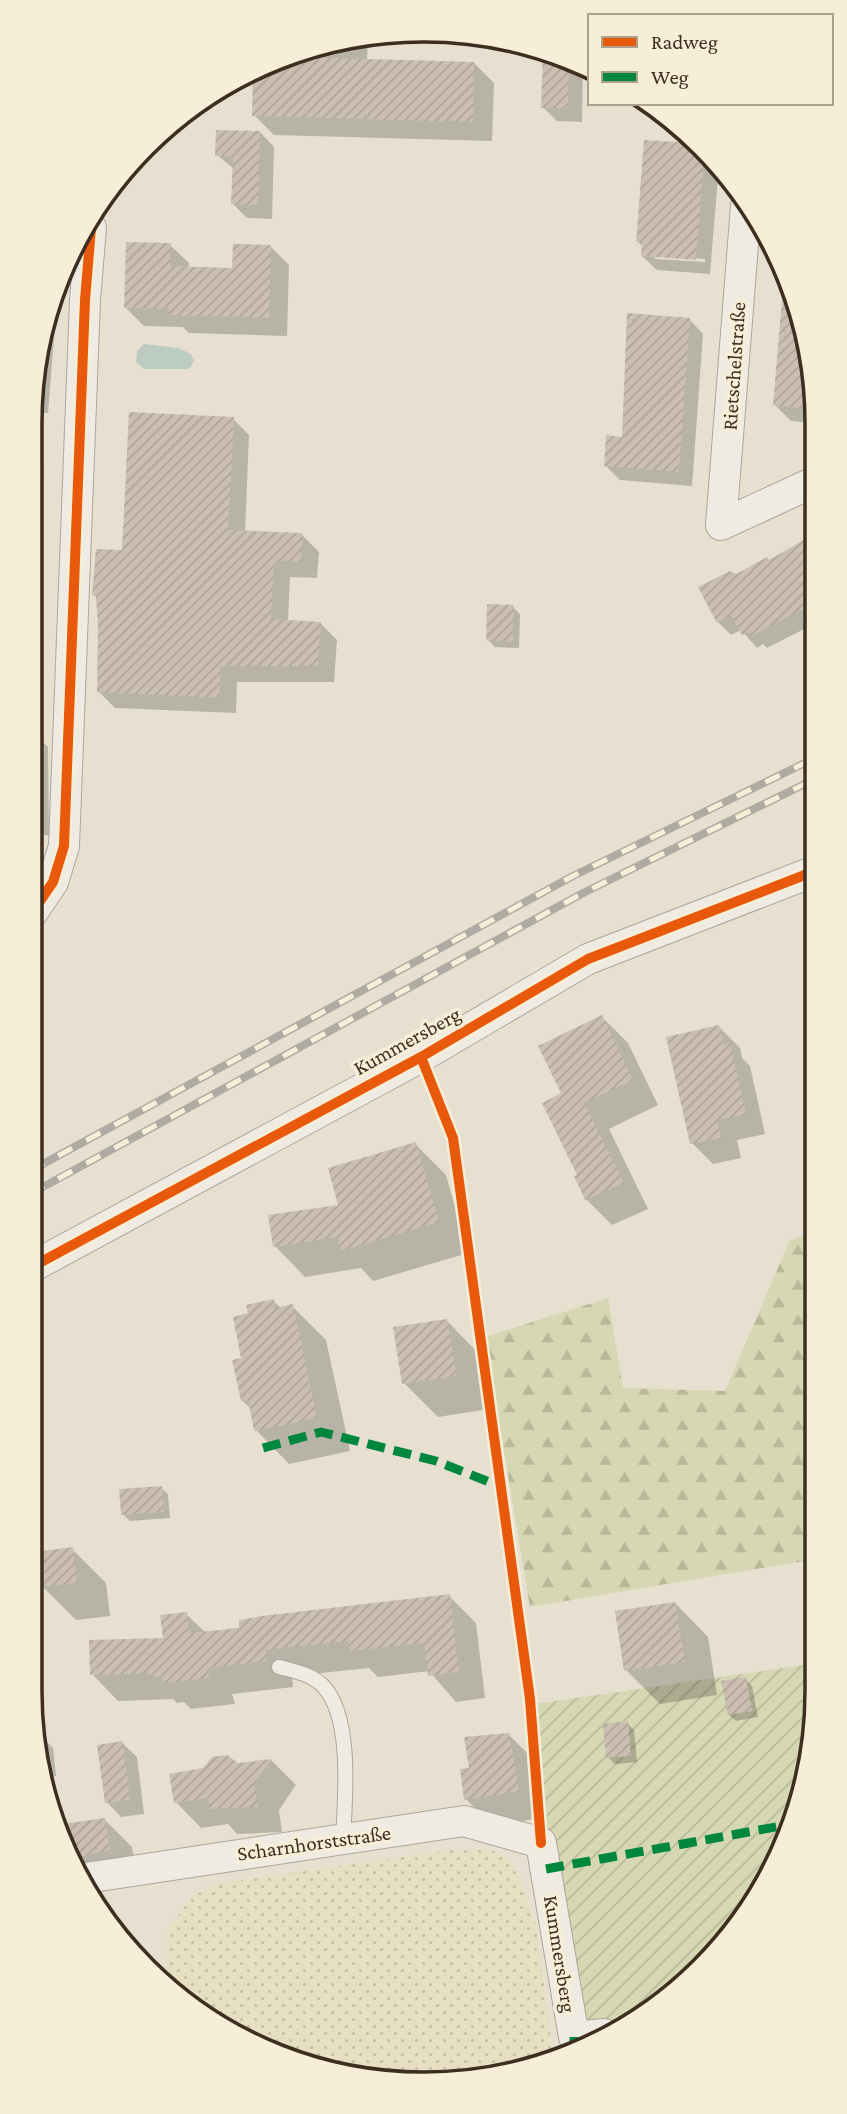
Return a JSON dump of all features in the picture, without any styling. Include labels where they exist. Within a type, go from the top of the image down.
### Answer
[{"type":"street","name":"Rietschelstraße","points":[[745,218],[721,525],[805,486]]},
{"type":"street","points":[[42,898],[53,882],[64,846],[85,300],[90,238]]},
{"type":"street","name":"Kummersberg","points":[[42,1262],[421,1057],[588,959],[805,875]]},
{"type":"street","name":"Scharnhorststraße","points":[[91,1877],[464,1821],[541,1843]]},
{"type":"street","name":"Kummersberg","points":[[541,1843],[574,2037],[585,2036]]},
{"type":"lane","points":[[279,1667],[306,1675],[323,1686],[334,1703],[348,1776],[343,1839]]},
{"type":"shaded area","points":[[144,344],[178,348],[191,354],[194,361],[189,369],[144,369],[136,362],[137,351]]},
{"type":"shaded area","points":[[490,1849],[509,1860],[519,1876],[537,1929],[552,2050],[498,2065],[448,2071],[399,2071],[349,2065],[301,2052],[255,2033],[212,2008],[168,1973],[167,1931],[191,1897],[214,1884],[451,1850]]},
{"type":"green space","points":[[805,1235],[805,1561],[530,1607],[485,1337],[608,1298],[623,1388],[725,1391],[790,1240]]},
{"type":"green space","points":[[805,1665],[804,1715],[798,1765],[785,1813],[754,1881],[726,1923],[693,1960],[656,1993],[598,2030],[578,2031],[544,1832],[535,1704]]},
{"type":"building","points":[[317,57],[474,62],[473,122],[252,116],[253,82]]},
{"type":"building","points":[[543,61],[569,71],[568,108],[541,108]]},
{"type":"building","points":[[216,130],[260,131],[258,205],[231,204],[233,156],[215,156]]},
{"type":"building","points":[[644,140],[680,142],[704,165],[696,260],[641,256],[642,242],[636,242]]},
{"type":"building","points":[[126,242],[171,243],[170,266],[232,268],[233,244],[271,245],[269,318],[169,315],[169,309],[124,308]]},
{"type":"building","points":[[782,295],[798,349],[804,409],[773,405]]},
{"type":"building","points":[[627,313],[690,318],[679,472],[604,466],[606,435],[622,437]]},
{"type":"building","points":[[129,412],[234,417],[228,530],[303,533],[301,562],[274,561],[271,619],[321,622],[318,666],[221,666],[219,698],[97,692],[98,625],[96,596],[92,595],[96,549],[122,550]]},
{"type":"building","points":[[805,539],[805,608],[752,636],[748,632],[742,635],[731,615],[717,623],[698,587],[730,571],[736,574],[767,557],[769,560]]},
{"type":"building","points":[[487,604],[514,605],[513,642],[486,640]]},
{"type":"building","points":[[602,1015],[633,1080],[584,1103],[624,1183],[585,1200],[574,1176],[577,1175],[542,1103],[561,1093],[538,1046]]},
{"type":"building","points":[[719,1025],[724,1044],[730,1043],[746,1114],[717,1120],[721,1138],[690,1144],[666,1037]]},
{"type":"building","points":[[416,1142],[439,1222],[341,1251],[337,1237],[273,1247],[268,1215],[338,1205],[328,1168]]},
{"type":"building","points":[[274,1299],[275,1308],[293,1304],[317,1418],[254,1431],[248,1400],[241,1401],[232,1360],[241,1358],[233,1317],[248,1313],[246,1305]]},
{"type":"building","points":[[447,1319],[457,1376],[402,1384],[393,1327]]},
{"type":"building","points":[[162,1486],[164,1512],[121,1515],[119,1489]]},
{"type":"building","points":[[73,1547],[77,1583],[42,1587],[42,1551]]},
{"type":"building","points":[[450,1594],[459,1672],[428,1676],[424,1643],[350,1651],[348,1641],[266,1650],[267,1661],[207,1668],[209,1678],[163,1683],[162,1676],[149,1677],[149,1673],[90,1675],[89,1640],[163,1638],[160,1615],[187,1612],[190,1633],[239,1628],[239,1620],[262,1616]]},
{"type":"building","points":[[675,1602],[685,1662],[624,1671],[615,1611]]},
{"type":"building","points":[[746,1677],[752,1711],[728,1715],[721,1681]]},
{"type":"building","points":[[628,1721],[631,1756],[606,1758],[603,1724]]},
{"type":"building","points":[[509,1733],[519,1791],[464,1800],[460,1769],[469,1768],[464,1737]]},
{"type":"building","points":[[123,1741],[130,1800],[105,1803],[97,1745]]},
{"type":"building","points":[[227,1755],[238,1763],[272,1759],[254,1783],[258,1807],[210,1809],[208,1798],[174,1803],[169,1774],[203,1768],[212,1757]]},
{"type":"building","points":[[105,1818],[110,1850],[80,1857],[66,1823]]},
{"type":"railway","points":[[42,1164],[573,876],[805,763]]},
{"type":"railway","points":[[42,1187],[585,892],[805,784]]},
{"type":"marked path","points":[[263,1448],[321,1432],[436,1461],[502,1487]]},
{"type":"marked path","points":[[546,1869],[780,1826]]},
{"type":"cycle path","points":[[42,898],[53,882],[64,846],[85,300],[90,238]]},
{"type":"cycle path","points":[[42,1262],[421,1057],[588,959],[805,875]]},
{"type":"cycle path","points":[[421,1057],[453,1138],[530,1699],[541,1843]]}]
